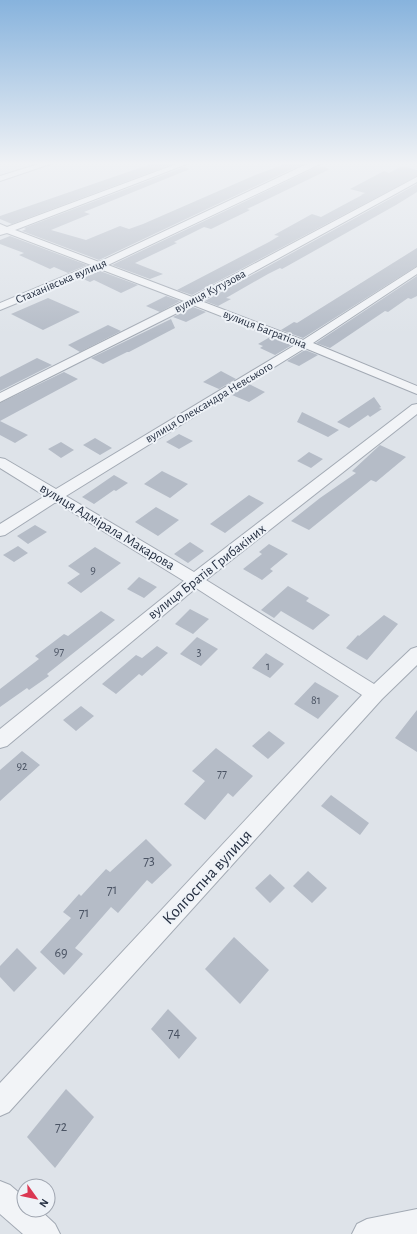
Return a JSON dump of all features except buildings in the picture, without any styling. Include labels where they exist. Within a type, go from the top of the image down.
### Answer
[{"type":"street","points":[[2,230],[30,220]]},
{"type":"street","name":"Стаханівська вулиця","points":[[0,307],[98,266],[196,220]]},
{"type":"street","name":"вулиця Кутузова","points":[[0,398],[193,301],[342,220]]},
{"type":"street","name":"вулиця Багратіона","points":[[2,230],[193,301],[417,390]]},
{"type":"street","name":"вулиця Олександра Невського","points":[[0,531],[304,344],[417,270]]},
{"type":"street","name":"вулиця Братів Грибакіних","points":[[0,740],[195,580],[417,408]]},
{"type":"street","name":"вулиця Адмірала Макарова","points":[[0,462],[195,580],[376,694]]},
{"type":"street","name":"Колгоспна вулиця","points":[[0,1103],[376,694],[417,654]]},
{"type":"street","points":[[0,1195],[45,1234]]},
{"type":"street","points":[[367,1234],[417,1224]]}]
